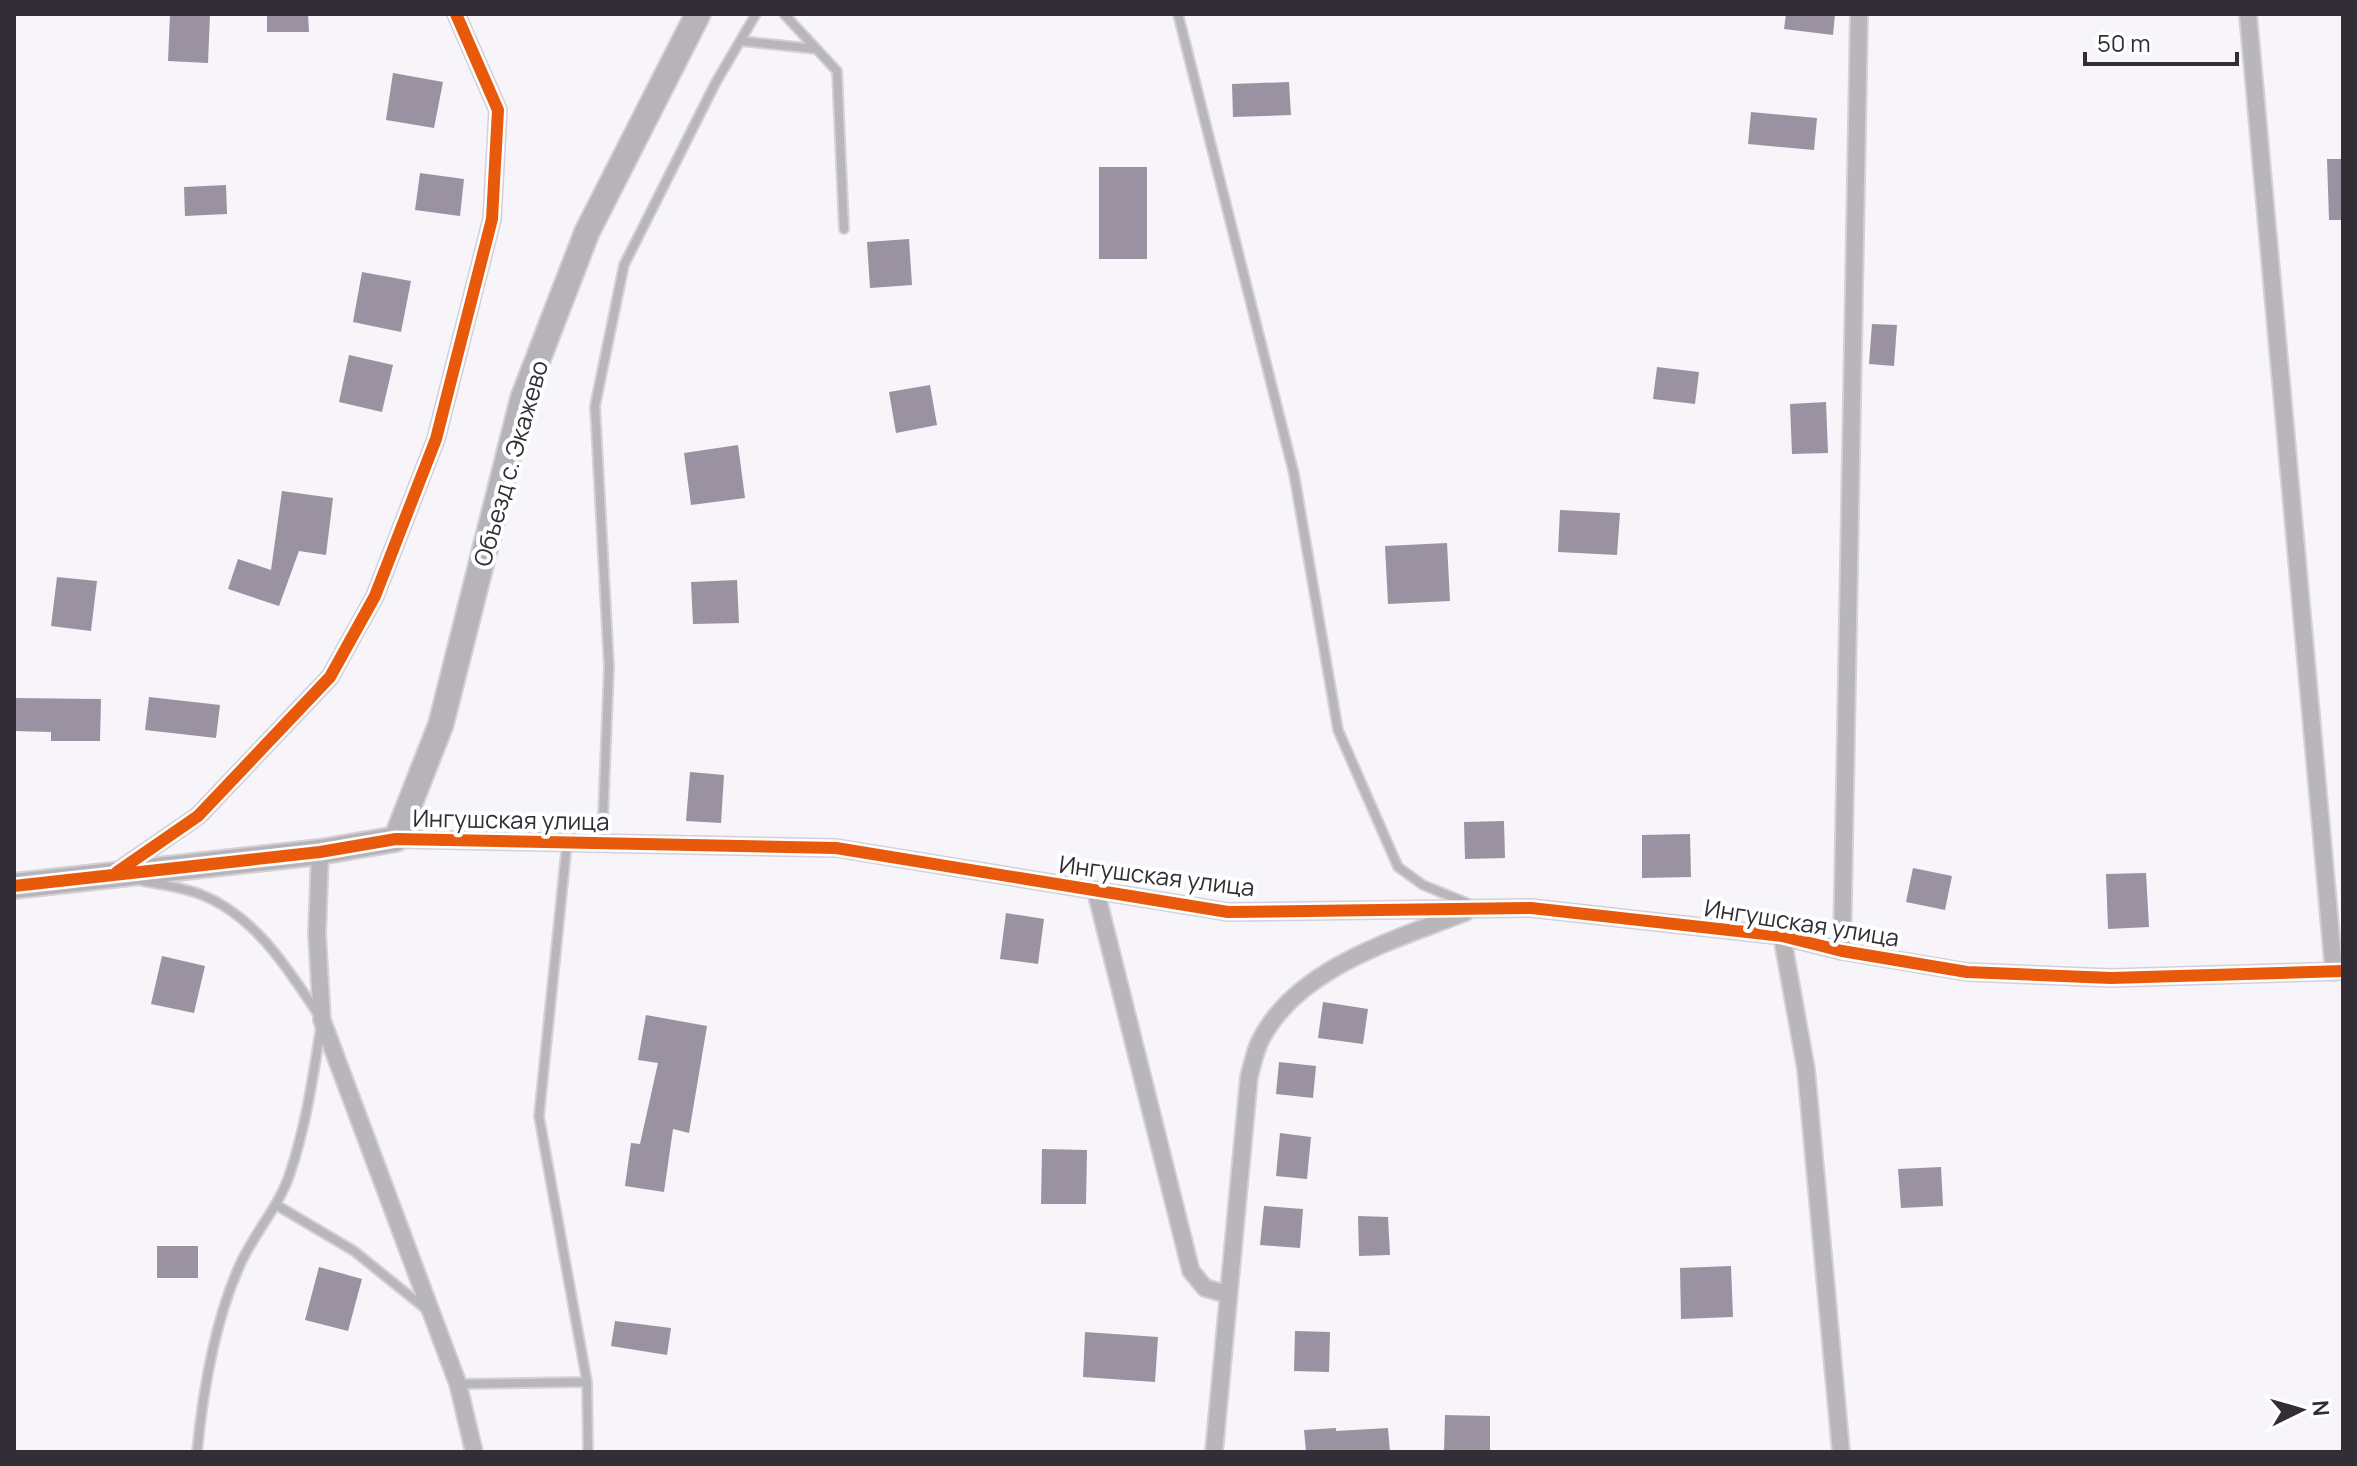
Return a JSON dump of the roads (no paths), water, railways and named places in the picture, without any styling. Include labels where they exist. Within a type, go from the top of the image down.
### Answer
[{"type":"main road","name":"Объезд с. Экажево","points":[[396,839],[441,724],[523,398],[587,232],[698,14]]},
{"type":"main road","name":"Ингушская улица","points":[[14,886],[320,852],[396,839]]},
{"type":"street","points":[[114,874],[198,816],[330,677],[375,596],[436,439],[492,219],[498,110],[456,14]]},
{"type":"street","points":[[1842,951],[1859,14]]},
{"type":"street","points":[[2248,14],[2339,972]]},
{"type":"street","name":"Ингушская улица","points":[[396,839],[836,848],[1228,912],[1531,908],[1782,936],[1842,951],[1967,972],[2082,977],[2339,972]]},
{"type":"street","points":[[320,852],[317,934],[322,1020],[458,1384],[474,1452]]},
{"type":"street","points":[[1096,892],[1191,1271],[1205,1288],[1227,1294]]},
{"type":"street","points":[[1214,1452],[1249,1077],[1260,1041],[1277,1016],[1332,970],[1376,947],[1477,907]]},
{"type":"street","points":[[1782,936],[1806,1069],[1841,1452]]},
{"type":"lane","points":[[602,843],[609,667],[595,406],[624,265],[716,82],[756,14]]},
{"type":"lane","points":[[784,14],[837,71],[844,229]]},
{"type":"lane","points":[[1178,14],[1294,474],[1338,730],[1398,867],[1423,885],[1477,907]]},
{"type":"lane","points":[[741,41],[816,49]]},
{"type":"lane","points":[[567,843],[539,1116],[587,1382],[588,1452]]},
{"type":"lane","points":[[114,874],[202,894],[233,912],[285,964],[322,1020],[310,1102],[278,1206],[255,1236],[227,1298],[202,1404],[197,1452]]},
{"type":"lane","points":[[278,1206],[354,1251],[433,1315]]},
{"type":"lane","points":[[458,1384],[587,1382]]}]
